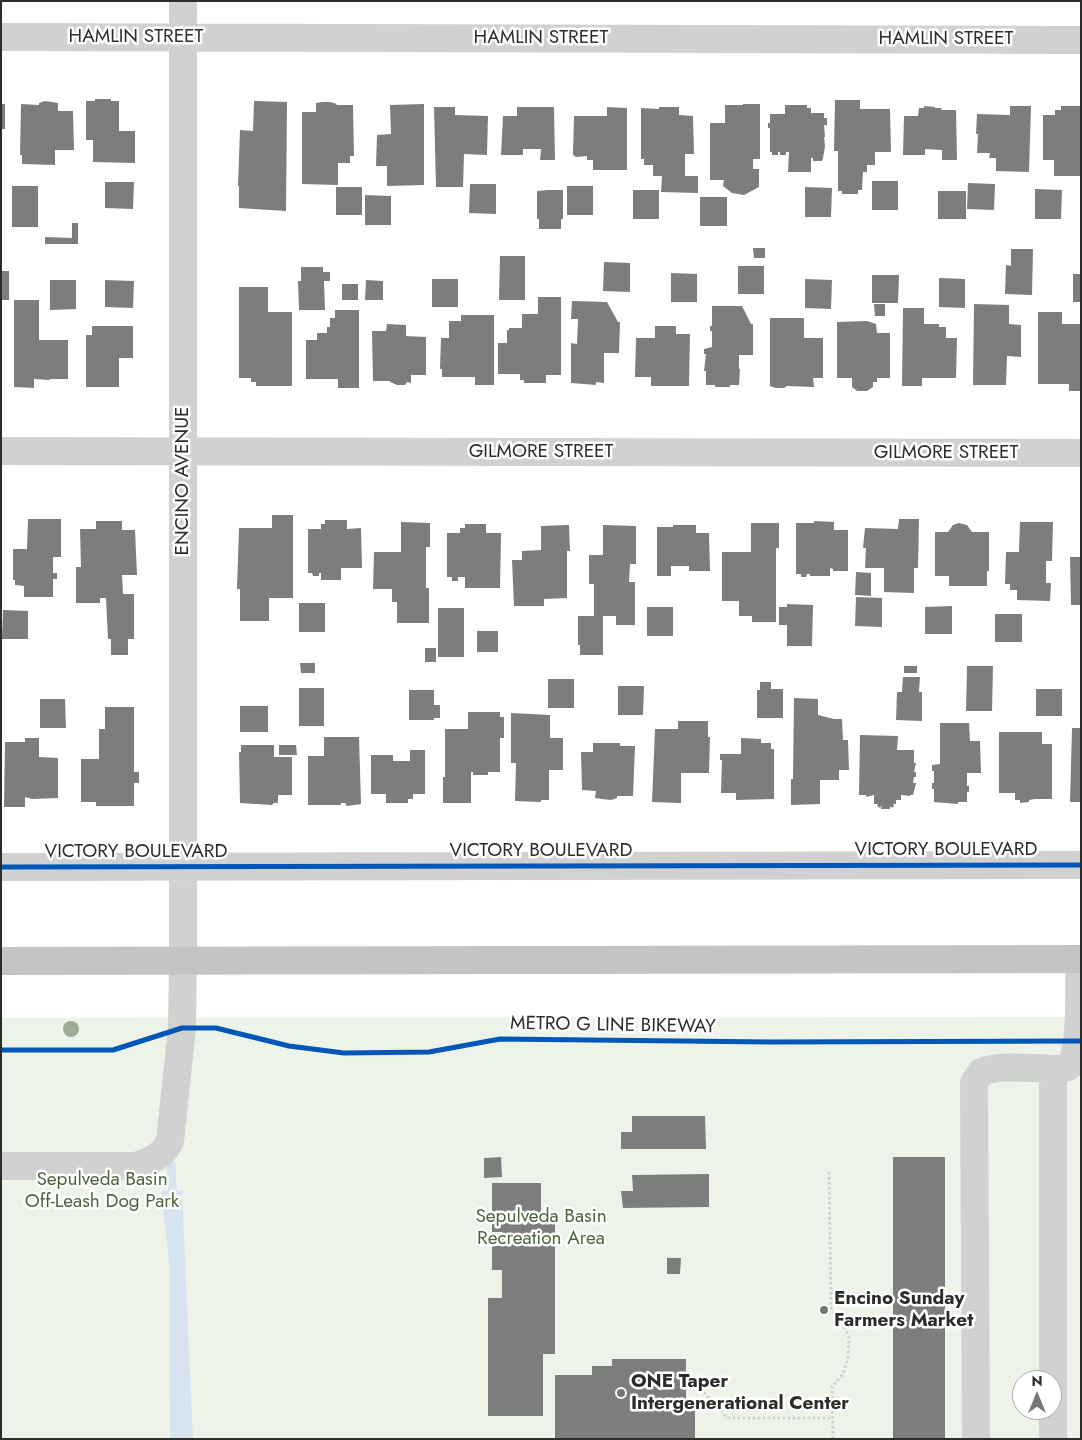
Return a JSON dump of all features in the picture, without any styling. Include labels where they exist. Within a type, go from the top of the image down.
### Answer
[{"type":"main road","points":[[1,961],[1080,959]]},
{"type":"street","name":"ENCINO AVENUE","points":[[1,1166],[136,1166],[149,1162],[167,1149],[170,1141],[181,1043],[183,960],[183,1]]},
{"type":"street","name":"HAMLIN STREET","points":[[1,37],[1081,40]]},
{"type":"street","name":"GILMORE STREET","points":[[1,451],[1081,453]]},
{"type":"street","name":"VICTORY BOULEVARD","points":[[1,867],[1081,865]]},
{"type":"street","points":[[976,1439],[974,1083],[981,1072],[993,1068],[1066,1068],[1075,1058],[1078,1041],[1080,959]]},
{"type":"street","points":[[1053,1069],[1053,1439]]},
{"type":"path","points":[[829,1172],[831,1310],[842,1320],[849,1338],[848,1359],[843,1374],[832,1387],[833,1439]]},
{"type":"path","points":[[697,1385],[728,1418],[833,1418]]},
{"type":"green space","name":"Sepulveda Basin Recreation Area","points":[[1081,1017],[1081,1439],[1,1439],[1,1018]]},
{"type":"shaded area","points":[[161,1191],[182,1191],[193,1439],[170,1439],[169,1261]]},
{"type":"building","points":[[95,99],[119,101],[119,131],[135,131],[135,163],[93,162],[93,140],[86,140],[86,101],[95,101]]},
{"type":"building","points":[[835,100],[860,100],[860,109],[890,109],[891,152],[875,152],[875,165],[867,165],[867,172],[863,172],[862,190],[858,190],[858,194],[842,194],[842,191],[838,191],[838,151],[834,151]]},
{"type":"building","points":[[45,101],[58,103],[58,111],[73,111],[74,150],[55,150],[55,165],[22,164],[22,155],[20,155],[21,104],[39,105],[39,103]]},
{"type":"building","points":[[254,101],[287,102],[286,211],[239,208],[240,130],[253,131]]},
{"type":"building","points":[[330,102],[336,105],[353,105],[354,156],[350,156],[350,163],[338,163],[338,185],[302,184],[302,112],[316,112],[316,103]]},
{"type":"building","points":[[1,104],[5,104],[5,129],[1,129]]},
{"type":"building","points":[[424,104],[424,185],[387,186],[387,166],[376,166],[377,135],[391,134],[390,105]]},
{"type":"building","points":[[760,104],[760,159],[753,159],[753,169],[759,169],[759,187],[744,195],[732,193],[723,186],[724,180],[710,180],[710,123],[725,123],[725,105]]},
{"type":"building","points":[[785,105],[807,105],[807,108],[811,108],[811,113],[824,113],[824,118],[827,118],[827,125],[824,125],[825,146],[823,158],[822,161],[813,161],[813,158],[811,158],[811,172],[788,172],[789,152],[786,152],[786,155],[780,155],[780,152],[778,152],[778,155],[772,155],[772,152],[770,152],[770,128],[768,128],[768,123],[770,123],[770,114],[785,114]]},
{"type":"building","points":[[924,106],[942,108],[941,110],[956,110],[957,160],[942,160],[942,150],[925,149],[925,155],[903,155],[904,116],[918,116],[919,108],[924,108]]},
{"type":"building","points":[[1010,106],[1031,106],[1029,172],[996,171],[996,158],[989,158],[990,153],[977,153],[977,114],[1010,115]]},
{"type":"building","points":[[1061,106],[1081,106],[1081,176],[1054,176],[1054,160],[1043,160],[1043,115],[1055,115],[1055,110],[1061,110]]},
{"type":"building","points":[[434,107],[455,107],[455,115],[488,116],[487,155],[464,154],[463,187],[436,187]]},
{"type":"building","points":[[517,107],[554,107],[555,160],[540,160],[541,149],[523,149],[523,155],[501,155],[503,116],[517,116]]},
{"type":"building","points":[[607,107],[627,108],[627,170],[593,170],[593,160],[587,160],[587,156],[576,157],[573,155],[574,116],[607,116]]},
{"type":"building","points":[[659,107],[679,107],[679,115],[693,116],[694,154],[685,154],[685,176],[698,176],[698,193],[661,192],[662,176],[653,176],[653,165],[644,165],[644,159],[641,159],[641,108],[659,109]]},
{"type":"building","points":[[872,181],[898,181],[898,210],[872,210]]},
{"type":"building","points":[[105,182],[134,182],[133,209],[105,208]]},
{"type":"building","points":[[968,183],[995,184],[994,210],[967,209]]},
{"type":"building","points":[[470,184],[496,184],[496,214],[469,213]]},
{"type":"building","points":[[12,186],[38,186],[38,227],[12,227]]},
{"type":"building","points":[[567,186],[593,186],[593,215],[567,215]]},
{"type":"building","points":[[336,187],[362,187],[362,215],[336,215]]},
{"type":"building","points":[[805,187],[832,188],[831,217],[805,217]]},
{"type":"building","points":[[1035,189],[1062,190],[1061,219],[1035,219]]},
{"type":"building","points":[[563,190],[561,229],[539,229],[537,191]]},
{"type":"building","points":[[633,190],[659,190],[659,219],[633,219]]},
{"type":"building","points":[[938,191],[966,191],[966,219],[938,219]]},
{"type":"building","points":[[365,195],[391,196],[391,225],[365,225]]},
{"type":"building","points":[[700,197],[727,197],[727,226],[700,226]]},
{"type":"building","points":[[72,223],[78,223],[78,244],[45,244],[45,237],[72,238]]},
{"type":"building","points":[[753,248],[765,248],[765,258],[754,258]]},
{"type":"building","points":[[1011,249],[1033,249],[1032,295],[1005,294],[1006,265],[1011,266]]},
{"type":"building","points":[[500,256],[525,256],[525,300],[499,300]]},
{"type":"building","points":[[604,262],[630,263],[630,292],[603,291]]},
{"type":"building","points":[[738,266],[764,266],[764,294],[738,294]]},
{"type":"building","points":[[301,267],[323,267],[323,272],[330,272],[330,281],[324,281],[325,310],[299,310],[298,281],[301,281]]},
{"type":"building","points":[[1,271],[9,271],[9,300],[1,300]]},
{"type":"building","points":[[671,273],[697,274],[697,302],[671,302]]},
{"type":"building","points":[[1073,274],[1081,274],[1081,302],[1073,302]]},
{"type":"building","points":[[872,275],[899,275],[898,303],[872,303]]},
{"type":"building","points":[[939,278],[965,279],[965,308],[939,307]]},
{"type":"building","points":[[432,279],[458,279],[458,307],[432,307]]},
{"type":"building","points":[[805,279],[832,280],[831,309],[805,308]]},
{"type":"building","points":[[50,280],[76,280],[76,309],[50,310]]},
{"type":"building","points":[[105,280],[134,281],[133,308],[105,307]]},
{"type":"building","points":[[366,280],[383,281],[383,300],[365,300]]},
{"type":"building","points":[[342,284],[358,284],[358,300],[342,300]]},
{"type":"building","points":[[239,287],[268,287],[268,312],[292,312],[292,386],[256,386],[256,382],[251,382],[251,378],[239,378]]},
{"type":"building","points":[[538,297],[561,297],[561,375],[546,375],[546,383],[524,383],[524,380],[520,380],[520,374],[498,374],[498,343],[507,343],[507,330],[509,328],[522,328],[522,314],[538,314]]},
{"type":"building","points":[[14,300],[39,300],[39,340],[68,340],[68,379],[34,379],[34,388],[14,387]]},
{"type":"building","points":[[572,301],[607,302],[618,322],[620,322],[619,353],[604,353],[604,383],[596,382],[596,385],[571,383],[571,343],[577,344],[578,319],[571,319]]},
{"type":"building","points":[[874,304],[885,304],[885,316],[875,316]]},
{"type":"building","points":[[974,304],[1009,305],[1009,324],[1021,325],[1021,357],[1007,356],[1006,385],[973,385]]},
{"type":"building","points":[[712,306],[742,306],[751,324],[753,324],[753,355],[739,355],[739,385],[715,387],[715,385],[706,385],[706,371],[704,371],[706,354],[704,354],[704,349],[712,347],[712,331],[710,331],[710,326],[712,326]]},
{"type":"building","points":[[903,308],[924,308],[924,324],[939,324],[939,327],[946,327],[946,338],[957,338],[956,378],[922,378],[922,386],[902,386]]},
{"type":"building","points":[[335,310],[359,310],[359,388],[338,388],[338,379],[306,379],[306,340],[317,340],[317,333],[327,333],[327,327],[330,327],[330,318],[335,318]]},
{"type":"building","points":[[1038,312],[1062,312],[1062,324],[1081,324],[1081,391],[1069,391],[1069,384],[1038,384]]},
{"type":"building","points":[[461,315],[494,315],[494,385],[475,385],[475,377],[442,377],[442,369],[440,369],[441,338],[449,338],[449,321],[461,321]]},
{"type":"building","points":[[770,318],[804,318],[804,338],[823,338],[823,378],[813,378],[814,387],[787,386],[776,388],[770,386]]},
{"type":"building","points":[[867,321],[876,324],[877,333],[890,333],[890,378],[877,378],[877,382],[873,382],[873,387],[867,391],[857,391],[852,387],[852,378],[837,378],[837,322]]},
{"type":"building","points":[[387,324],[406,325],[406,336],[426,337],[426,375],[411,375],[411,383],[407,382],[405,385],[397,385],[390,381],[373,381],[372,331],[386,331]]},
{"type":"building","points":[[92,326],[133,326],[133,358],[119,358],[119,387],[86,387],[86,335],[92,335]]},
{"type":"building","points":[[655,326],[676,326],[676,334],[690,334],[689,386],[651,386],[651,377],[635,377],[636,338],[655,338]]},
{"type":"building","points":[[272,515],[293,515],[293,598],[269,598],[269,621],[240,621],[240,589],[237,589],[239,528],[272,528]]},
{"type":"building","points":[[28,519],[61,519],[61,557],[53,557],[53,573],[57,573],[57,579],[53,579],[53,597],[24,597],[24,586],[15,585],[15,580],[13,580],[13,549],[27,549]]},
{"type":"building","points":[[899,519],[919,519],[918,568],[914,568],[914,593],[884,592],[884,568],[865,568],[866,548],[863,548],[865,528],[898,529]]},
{"type":"building","points":[[325,520],[347,520],[347,529],[361,528],[362,568],[341,568],[341,580],[321,580],[321,573],[319,573],[319,576],[313,576],[312,573],[308,573],[308,529],[321,529],[321,524],[325,524]]},
{"type":"building","points":[[96,521],[122,521],[122,530],[135,530],[137,575],[122,575],[123,594],[134,594],[134,639],[128,639],[128,655],[111,655],[111,639],[108,639],[106,598],[100,598],[100,603],[76,603],[76,567],[81,567],[80,529],[96,529]]},
{"type":"building","points":[[814,521],[834,522],[834,530],[848,530],[848,571],[833,571],[830,568],[830,576],[810,576],[810,574],[807,574],[806,577],[801,577],[801,574],[796,574],[796,523],[814,523]]},
{"type":"building","points":[[401,522],[430,523],[430,547],[426,547],[426,588],[429,588],[429,623],[397,623],[397,602],[392,602],[392,589],[373,589],[374,552],[401,552]]},
{"type":"building","points":[[1020,522],[1053,522],[1052,561],[1046,561],[1046,583],[1051,583],[1050,601],[1017,600],[1017,590],[1010,590],[1010,584],[1005,584],[1006,552],[1019,552]]},
{"type":"building","points":[[751,523],[779,523],[779,548],[776,548],[776,622],[752,622],[752,616],[739,616],[739,601],[722,601],[722,552],[751,552]]},
{"type":"building","points":[[959,523],[967,525],[972,532],[989,532],[987,586],[949,586],[949,576],[935,576],[935,532],[948,532],[953,525]]},
{"type":"building","points":[[465,524],[486,524],[486,533],[501,533],[500,588],[465,588],[465,577],[458,577],[458,581],[452,581],[452,577],[447,577],[447,533],[460,533],[460,528],[465,528]]},
{"type":"building","points":[[569,525],[570,551],[567,551],[567,598],[544,599],[544,606],[514,606],[512,560],[522,560],[522,551],[541,550],[541,526]]},
{"type":"building","points":[[603,525],[636,526],[636,564],[630,564],[629,582],[635,582],[635,625],[616,625],[616,616],[603,616],[603,655],[580,655],[578,616],[594,616],[594,584],[589,584],[589,555],[603,555]]},
{"type":"building","points":[[673,525],[696,525],[696,533],[709,533],[710,571],[689,571],[689,566],[671,566],[671,576],[657,576],[657,527],[673,527]]},
{"type":"building","points":[[1070,557],[1081,557],[1081,605],[1071,605]]},
{"type":"building","points":[[856,572],[871,573],[871,596],[855,595]]},
{"type":"building","points":[[856,597],[882,598],[882,627],[855,626]]},
{"type":"building","points":[[299,603],[325,603],[325,632],[299,632]]},
{"type":"building","points":[[787,604],[813,605],[812,646],[787,646],[787,625],[779,625],[779,607],[787,607]]},
{"type":"building","points":[[952,606],[952,634],[925,634],[925,607]]},
{"type":"building","points":[[647,607],[673,607],[673,636],[647,636]]},
{"type":"building","points":[[438,608],[464,608],[464,657],[438,657]]},
{"type":"building","points":[[3,610],[28,611],[28,639],[2,639]]},
{"type":"building","points":[[995,614],[1022,614],[1022,642],[995,642]]},
{"type":"building","points":[[477,631],[498,631],[498,652],[477,652]]},
{"type":"building","points":[[425,648],[436,648],[436,662],[425,662]]},
{"type":"building","points":[[300,663],[315,663],[315,673],[301,673]]},
{"type":"building","points":[[904,666],[917,666],[917,673],[904,673]]},
{"type":"building","points":[[967,666],[993,666],[992,711],[966,711]]},
{"type":"building","points":[[903,677],[920,677],[919,692],[922,692],[922,721],[896,720],[897,692],[902,692]]},
{"type":"building","points":[[548,679],[574,679],[574,708],[548,708]]},
{"type":"building","points":[[760,682],[771,682],[771,689],[783,689],[783,718],[757,718],[757,690],[760,690]]},
{"type":"building","points":[[618,686],[644,686],[643,715],[618,715]]},
{"type":"building","points":[[299,688],[324,688],[324,726],[299,726]]},
{"type":"building","points":[[1036,689],[1062,689],[1062,716],[1036,716]]},
{"type":"building","points":[[409,690],[434,690],[434,705],[440,705],[440,718],[434,718],[434,720],[409,720]]},
{"type":"building","points":[[794,698],[818,699],[818,715],[842,719],[843,740],[848,740],[849,770],[839,770],[839,780],[820,780],[820,804],[791,805]]},
{"type":"building","points":[[40,699],[65,699],[66,728],[40,728]]},
{"type":"building","points":[[240,706],[268,706],[268,732],[240,732]]},
{"type":"building","points":[[105,707],[134,707],[134,772],[139,772],[139,783],[134,783],[134,806],[96,806],[96,802],[81,802],[81,759],[99,759],[99,729],[105,729]]},
{"type":"building","points":[[468,712],[500,712],[500,717],[504,717],[504,738],[500,738],[500,772],[488,772],[488,775],[473,775],[473,772],[471,772],[471,803],[443,803],[445,729],[468,729]]},
{"type":"building","points":[[511,713],[550,715],[550,738],[563,738],[563,770],[549,770],[549,800],[541,800],[541,802],[515,801],[516,763],[511,763]]},
{"type":"building","points":[[678,721],[708,721],[708,737],[710,737],[709,773],[681,773],[681,803],[652,802],[655,729],[678,729]]},
{"type":"building","points":[[940,723],[969,723],[970,741],[980,741],[981,773],[967,773],[969,792],[967,792],[967,802],[958,802],[958,804],[934,802],[932,783],[934,783],[934,771],[932,771],[932,765],[940,764]]},
{"type":"building","points":[[1072,728],[1081,728],[1081,802],[1070,802]]},
{"type":"building","points":[[999,732],[1042,732],[1042,744],[1052,744],[1052,799],[1035,799],[1020,803],[1020,800],[1015,800],[1015,793],[999,793]]},
{"type":"building","points":[[860,735],[898,736],[897,750],[914,750],[914,763],[916,763],[914,772],[916,772],[916,777],[914,777],[913,783],[916,783],[913,795],[901,795],[901,800],[896,800],[896,804],[893,804],[892,808],[890,806],[890,809],[881,809],[882,805],[880,808],[877,806],[878,804],[874,804],[874,795],[866,797],[866,795],[859,795]]},
{"type":"building","points":[[324,737],[359,737],[361,804],[347,806],[345,803],[341,803],[341,805],[308,805],[308,756],[324,756]]},
{"type":"building","points":[[25,738],[39,738],[39,757],[58,758],[58,798],[32,799],[25,797],[25,807],[4,807],[5,742],[25,742]]},
{"type":"building","points":[[741,738],[761,739],[761,743],[771,743],[771,749],[774,749],[774,799],[736,800],[736,793],[721,793],[722,760],[720,760],[720,754],[741,754]]},
{"type":"building","points":[[593,743],[620,743],[620,746],[635,746],[633,796],[617,796],[617,798],[611,800],[602,799],[595,798],[596,791],[582,790],[581,752],[593,752]]},
{"type":"building","points":[[241,745],[274,745],[274,757],[292,757],[292,795],[278,795],[278,803],[272,805],[240,803],[239,752],[241,752]]},
{"type":"building","points":[[279,745],[296,745],[297,755],[279,755]]},
{"type":"building","points":[[410,750],[425,750],[425,794],[413,794],[413,799],[408,799],[408,803],[386,803],[386,794],[371,794],[371,755],[393,755],[393,761],[410,761]]},
{"type":"building","points":[[632,1116],[705,1116],[706,1149],[621,1149],[621,1132],[632,1132]]},
{"type":"building","points":[[501,1157],[502,1177],[484,1178],[484,1158]]},
{"type":"building","points":[[893,1157],[945,1157],[945,1439],[893,1439]]},
{"type":"building","points":[[709,1174],[709,1207],[623,1208],[621,1191],[633,1191],[632,1175]]},
{"type":"building","points":[[492,1183],[541,1183],[541,1211],[555,1211],[555,1354],[543,1354],[543,1416],[488,1416],[488,1298],[502,1298],[502,1270],[492,1270],[492,1246],[502,1246],[502,1232],[492,1232]]},
{"type":"building","points":[[667,1258],[681,1258],[680,1274],[667,1274]]},
{"type":"building","name":"ONE Taper Intergenerational Center","points":[[612,1359],[686,1359],[686,1411],[695,1411],[695,1439],[555,1439],[555,1375],[592,1375],[592,1366],[612,1366]]},
{"type":"waterway","points":[[171,1166],[173,1201]]},
{"type":"cycle path","points":[[1,867],[1081,865]]},
{"type":"cycle path","name":"METRO G LINE BIKEWAY","points":[[1,1050],[113,1050],[182,1028],[216,1028],[289,1046],[344,1053],[429,1052],[500,1039],[771,1042],[1081,1041]]},
{"type":"place","name":"Encino Sunday Farmers Market","points":[[824,1310]]},
{"type":"place","name":"ONE Taper Intergenerational Center","points":[[621,1393]]},
{"type":"park label","name":"Sepulveda Basin Off-Leash Dog Park","points":[[102,1191]]}]
